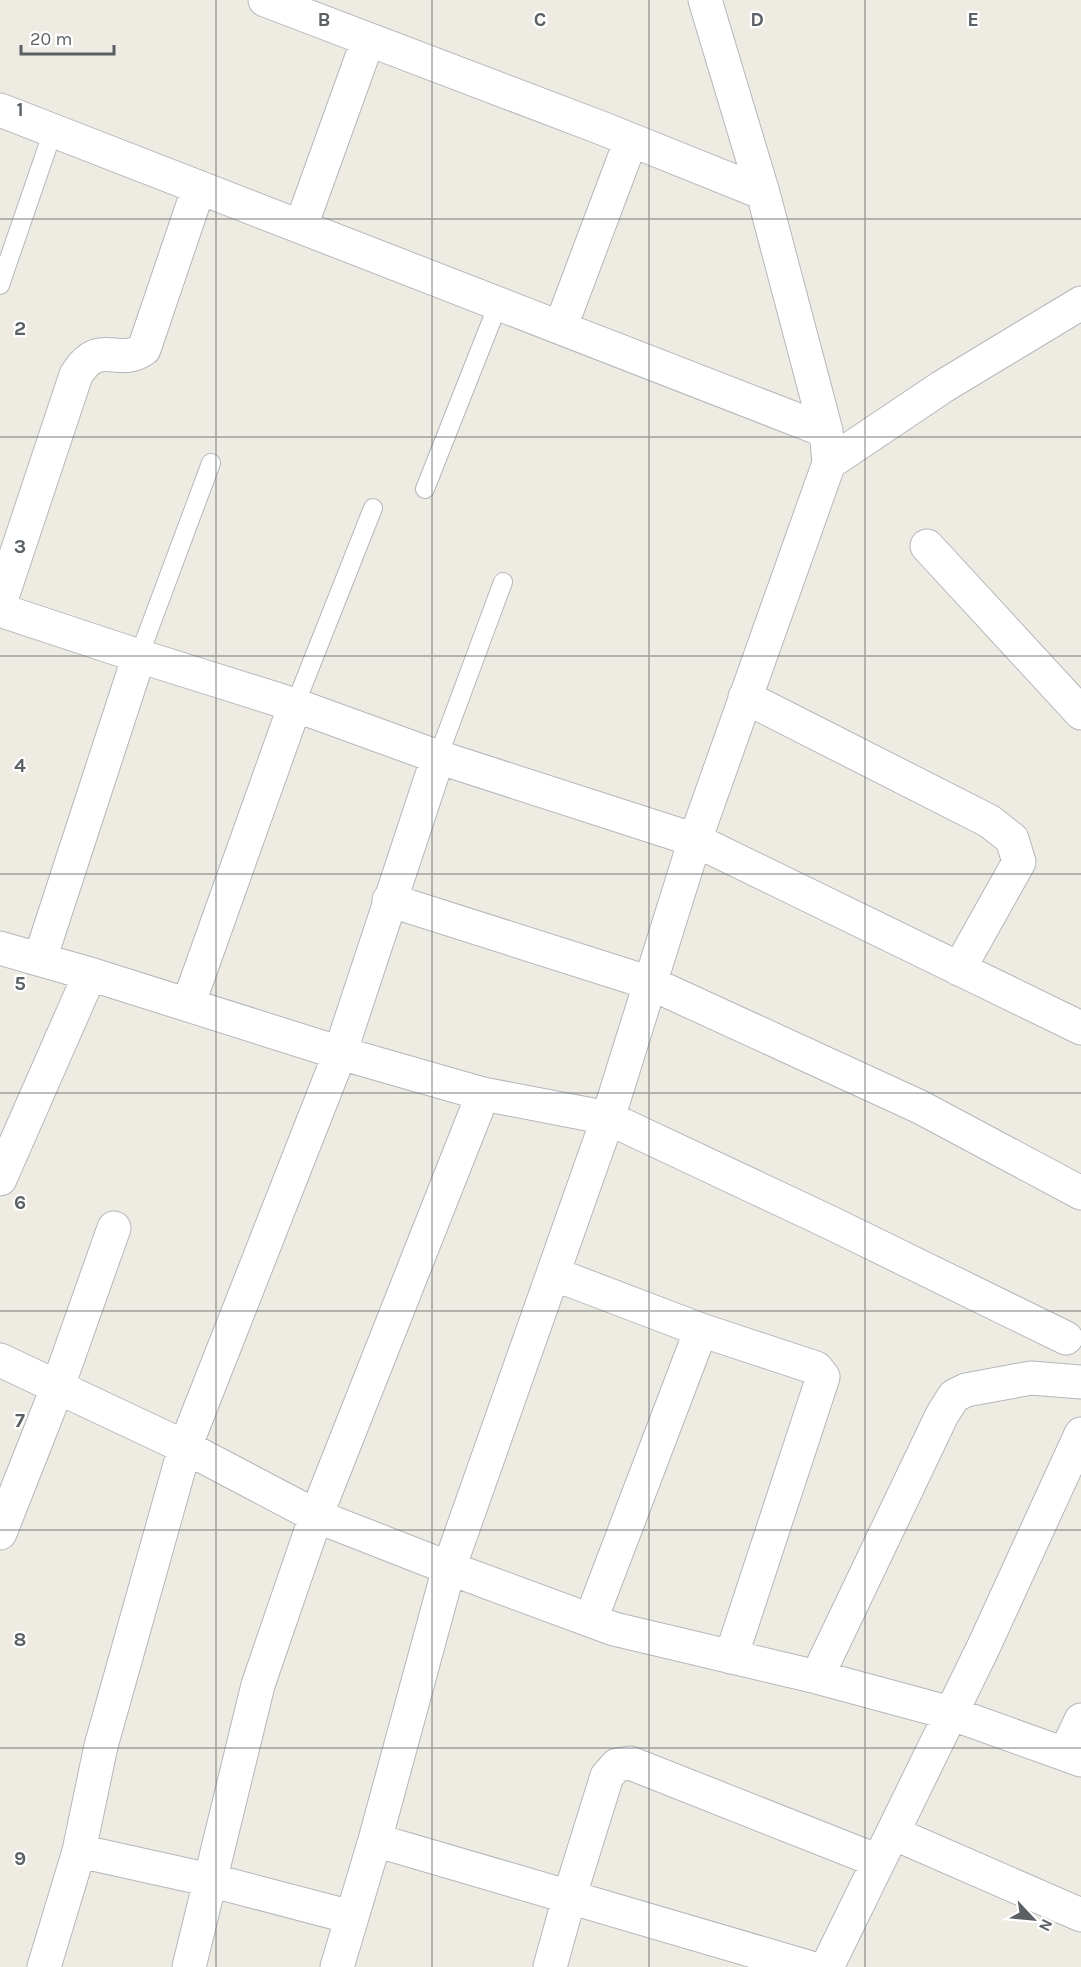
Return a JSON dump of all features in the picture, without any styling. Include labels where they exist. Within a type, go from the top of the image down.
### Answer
[{"type":"street","points":[[265,0],[763,193]]},
{"type":"street","points":[[337,1967],[375,1840],[449,1568],[608,1119],[694,840],[829,463],[826,431],[763,193],[705,0]]},
{"type":"street","points":[[301,226],[368,40]]},
{"type":"street","points":[[0,110],[561,326],[826,431]]},
{"type":"street","points":[[561,326],[631,140]]},
{"type":"street","points":[[0,603],[76,375],[89,357],[98,354],[135,355],[144,349],[199,187]]},
{"type":"street","points":[[829,463],[942,387],[1081,303]]},
{"type":"street","points":[[927,546],[1081,713]]},
{"type":"street","points":[[0,610],[295,705],[438,757],[694,840],[1081,1028]]},
{"type":"street","points":[[40,959],[139,656]]},
{"type":"street","points":[[745,697],[989,821],[1012,839],[1019,862],[959,969]]},
{"type":"street","points":[[188,1005],[295,705]]},
{"type":"street","points":[[44,1967],[79,1851],[101,1746],[184,1447],[340,1053],[438,757]]},
{"type":"street","points":[[389,900],[650,983],[920,1107],[1081,1193]]},
{"type":"street","points":[[0,948],[340,1053],[483,1094],[608,1119],[830,1222],[1074,1331],[1031,1378]]},
{"type":"street","points":[[0,1179],[90,974]]},
{"type":"street","points":[[189,1967],[258,1685],[316,1516],[483,1094]]},
{"type":"street","points":[[0,1533],[58,1386],[114,1228]]},
{"type":"street","points":[[554,1274],[701,1330],[816,1368],[823,1377],[731,1657]]},
{"type":"street","points":[[591,1619],[701,1330]]},
{"type":"street","points":[[0,1360],[184,1447],[316,1516],[614,1629],[817,1677],[950,1713],[1073,1757],[1081,1720]]},
{"type":"street","points":[[817,1677],[942,1415],[954,1396],[966,1390],[1031,1378],[1081,1382]]},
{"type":"street","points":[[827,1967],[987,1638],[1081,1434]]},
{"type":"street","points":[[550,1967],[607,1776],[617,1765],[630,1763],[1081,1914]]},
{"type":"street","points":[[375,1840],[808,1967]]},
{"type":"street","points":[[79,1851],[210,1880],[351,1917]]},
{"type":"lane","points":[[0,285],[54,130]]},
{"type":"lane","points":[[425,489],[499,302]]},
{"type":"lane","points":[[139,656],[211,463]]},
{"type":"lane","points":[[295,705],[373,508]]},
{"type":"lane","points":[[438,757],[503,582]]}]
